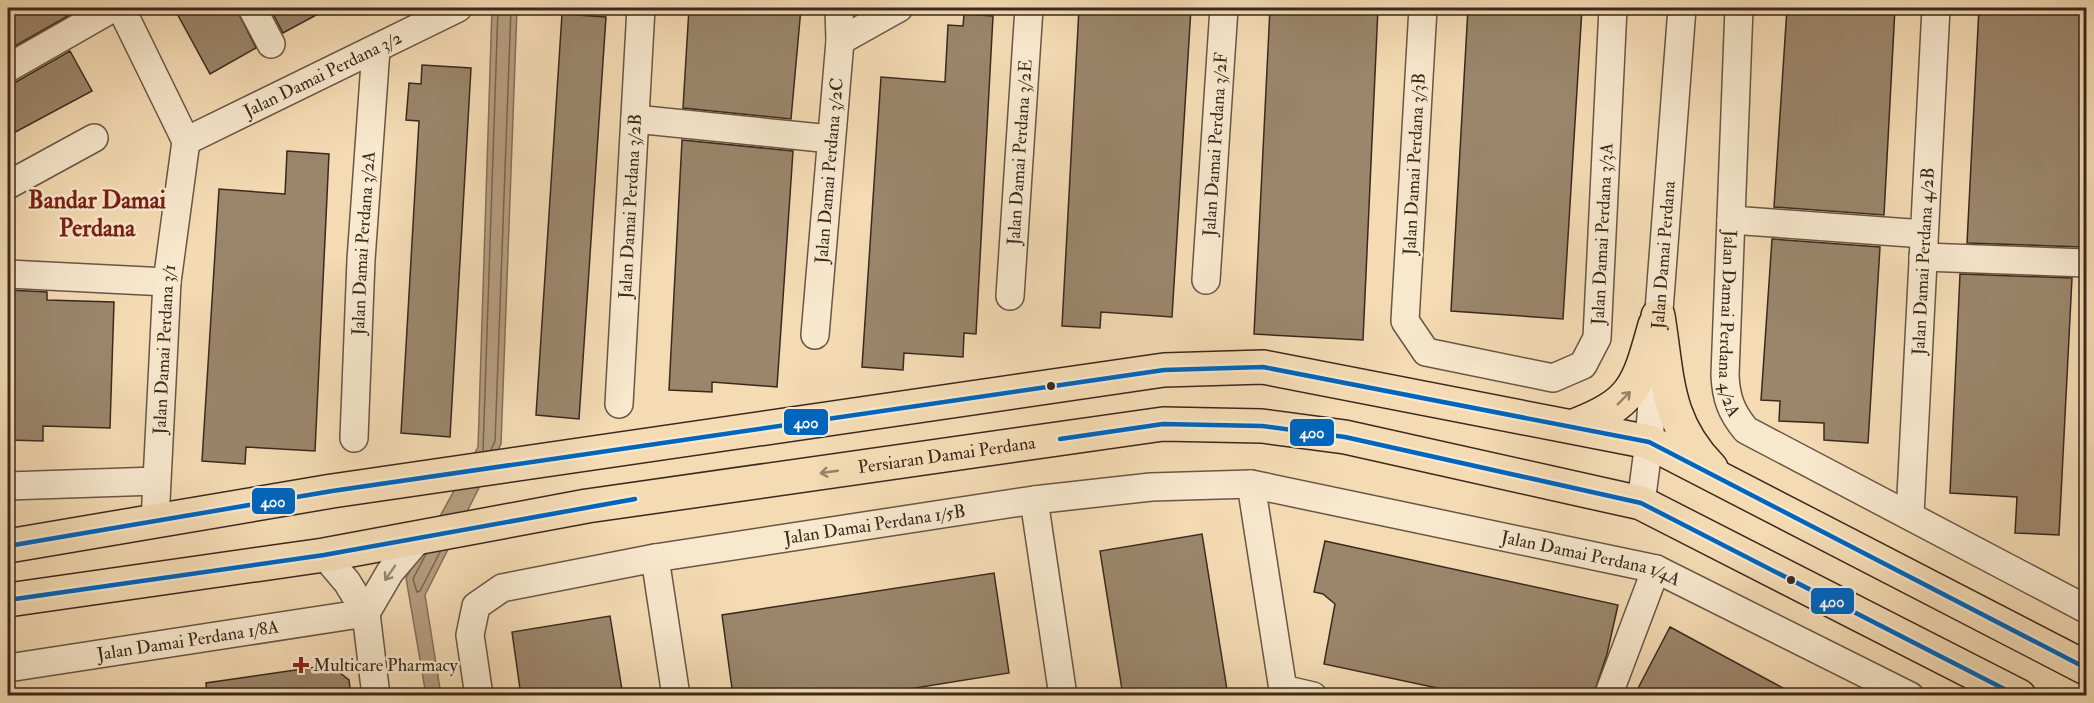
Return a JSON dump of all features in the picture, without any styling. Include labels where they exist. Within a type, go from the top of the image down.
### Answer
[{"type":"main road","points":[[1574,426],[1604,415],[1635,386],[1658,316]]},
{"type":"main road","points":[[1658,316],[1674,413],[1684,436],[1721,479]]},
{"type":"main road","points":[[8,546],[332,491],[1164,370],[1263,367],[1649,442],[2086,668]]},
{"type":"main road","name":"Persiaran Damai Perdana","points":[[8,600],[324,555],[587,506],[1163,424],[1262,426],[1346,437],[1641,503],[2019,696]]},
{"type":"street","points":[[8,68],[113,8]]},
{"type":"street","points":[[121,8],[186,141]]},
{"type":"street","points":[[252,8],[271,44]]},
{"type":"street","name":"Jalan Damai Perdana 3/2","points":[[186,141],[458,8]]},
{"type":"street","name":"Jalan Damai Perdana 3/2B","points":[[619,404],[641,8]]},
{"type":"street","name":"Jalan Damai Perdana 3/2C","points":[[815,334],[840,41],[839,8]]},
{"type":"street","points":[[840,41],[899,8]]},
{"type":"street","name":"Jalan Damai Perdana 3/2E","points":[[1010,296],[1029,8]]},
{"type":"street","name":"Jalan Damai Perdana 3/2F","points":[[1206,280],[1224,8]]},
{"type":"street","name":"Jalan Damai Perdana 3/3B","points":[[1405,321],[1423,8]]},
{"type":"street","name":"Jalan Damai Perdana 3/3A","points":[[1405,321],[1426,352],[1553,378],[1583,365],[1598,338],[1613,8]]},
{"type":"street","name":"Jalan Damai Perdana","points":[[1641,503],[1649,442],[1682,8]]},
{"type":"street","name":"Jalan Damai Perdana 4/2A","points":[[1738,8],[1725,375],[1726,397],[1733,415],[1746,430],[2086,609]]},
{"type":"street","name":"Jalan Damai Perdana 4/2B","points":[[1910,515],[1936,8]]},
{"type":"street","name":"Jalan Damai Perdana 3/2A","points":[[354,438],[361,260],[376,49]]},
{"type":"street","points":[[635,119],[831,139]]},
{"type":"street","points":[[8,185],[94,138]]},
{"type":"street","name":"Jalan Damai Perdana 3/1","points":[[155,521],[167,282],[186,141]]},
{"type":"street","points":[[1731,220],[1924,246],[2086,262]]},
{"type":"street","points":[[8,274],[167,282]]},
{"type":"street","points":[[8,486],[156,481]]},
{"type":"street","points":[[1251,484],[1284,692],[1313,696]]},
{"type":"street","name":"Jalan Damai Perdana 1/5B","points":[[479,696],[470,635],[476,606],[502,588],[655,558],[1034,500],[1151,487],[1251,484]]},
{"type":"street","name":"Jalan Damai Perdana 1/4A","points":[[1251,484],[1656,569],[1881,689],[1910,696]]},
{"type":"street","points":[[1034,500],[1063,696]]},
{"type":"street","points":[[366,613],[390,572],[420,537]]},
{"type":"street","points":[[324,555],[347,582],[366,613],[376,696]]},
{"type":"street","points":[[655,558],[676,696]]},
{"type":"street","points":[[1608,696],[1656,569]]},
{"type":"street","name":"Jalan Damai Perdana 1/8A","points":[[8,668],[366,613]]},
{"type":"water","points":[[492,8],[517,8],[501,444],[425,595],[441,695],[426,695],[406,578],[478,447]]},
{"type":"building","points":[[8,8],[82,8],[8,50]]},
{"type":"building","points":[[174,8],[236,8],[256,48],[210,74]]},
{"type":"building","points":[[270,8],[329,8],[283,33]]},
{"type":"building","points":[[689,8],[801,8],[791,119],[683,108]]},
{"type":"building","points":[[1079,8],[1191,8],[1172,317],[1101,312],[1100,328],[1062,326]]},
{"type":"building","points":[[1270,8],[1378,8],[1363,340],[1254,334]]},
{"type":"building","points":[[1468,8],[1582,8],[1563,319],[1451,311]]},
{"type":"building","points":[[1787,8],[1895,8],[1884,215],[1774,207]]},
{"type":"building","points":[[1979,8],[2086,8],[2086,164],[2082,247],[1967,243]]},
{"type":"building","points":[[562,14],[606,17],[579,419],[536,415]]},
{"type":"building","points":[[964,14],[993,16],[976,334],[964,333],[963,357],[904,353],[903,370],[862,367],[881,77],[945,82],[948,25],[963,26]]},
{"type":"building","points":[[70,51],[92,91],[8,136],[8,84],[16,82]]},
{"type":"building","points":[[422,65],[471,68],[450,437],[401,433],[419,121],[406,120],[409,83],[421,84]]},
{"type":"building","points":[[682,140],[793,151],[777,387],[712,382],[712,392],[669,390]]},
{"type":"building","points":[[287,151],[329,154],[315,451],[246,447],[245,464],[202,461],[219,189],[285,194]]},
{"type":"building","points":[[1772,239],[1880,247],[1868,443],[1824,440],[1824,423],[1779,421],[1780,401],[1761,400]]},
{"type":"building","points":[[1960,274],[2072,278],[2059,535],[2015,533],[2017,497],[1950,493]]},
{"type":"building","points":[[8,290],[47,292],[47,300],[114,302],[110,428],[43,426],[43,441],[8,440]]},
{"type":"building","points":[[1202,534],[1228,696],[1123,696],[1100,551]]},
{"type":"building","points":[[1325,541],[1618,605],[1607,654],[1593,696],[1475,696],[1324,664],[1335,604],[1323,594],[1314,592]]},
{"type":"building","points":[[994,573],[1009,673],[865,696],[733,696],[722,615]]},
{"type":"building","points":[[610,616],[623,696],[521,696],[512,632]]},
{"type":"building","points":[[1670,627],[1731,660],[1798,696],[1634,696]]},
{"type":"building","points":[[330,665],[349,680],[351,696],[207,696],[206,683]]},
{"type":"transit line","name":"400","points":[[8,546],[332,491],[1164,370],[1263,367],[1649,442],[2086,668]]},
{"type":"transit line","name":"400","points":[[1060,439],[1163,424],[1262,426],[1345,437],[1641,503],[2018,696]]},
{"type":"transit line","name":"400","points":[[8,600],[324,555],[635,499]]},
{"type":"place","name":"Multicare Pharmacy","points":[[301,665]]},
{"type":"district","name":"Bandar Damai Perdana","points":[[97,214]]}]
